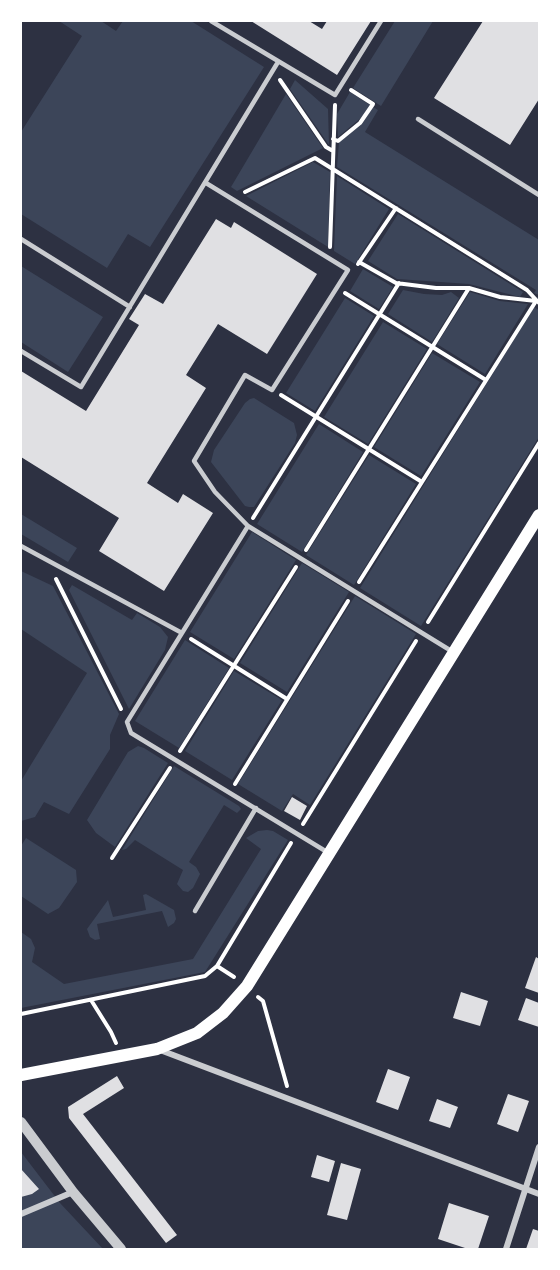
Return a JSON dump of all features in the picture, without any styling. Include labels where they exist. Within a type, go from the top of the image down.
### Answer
[{"type":"main road","points":[[21,1075],[157,1049],[197,1033],[223,1013],[247,986],[539,514]]},
{"type":"street","points":[[157,1049],[539,1194]]},
{"type":"street","points":[[21,1122],[73,1192],[121,1249]]},
{"type":"street","points":[[507,1249],[539,1147]]},
{"type":"street","points":[[21,1214],[73,1192]]},
{"type":"lane","points":[[211,21],[335,95],[381,21]]},
{"type":"lane","points":[[21,351],[81,387],[278,62]]},
{"type":"lane","points":[[418,119],[539,195]]},
{"type":"lane","points":[[206,183],[348,270],[272,390],[245,375],[195,461],[215,492],[248,526],[453,653]]},
{"type":"lane","points":[[21,239],[130,307]]},
{"type":"lane","points":[[248,526],[127,722],[131,733],[328,853]]},
{"type":"lane","points":[[21,546],[182,633]]},
{"type":"lane","points":[[195,911],[256,808]]},
{"type":"path","points":[[273,71],[326,147],[333,151]]},
{"type":"path","points":[[333,139],[338,141],[360,123],[373,104],[342,84]]},
{"type":"path","points":[[326,256],[330,248],[335,95]]},
{"type":"path","points":[[237,201],[241,194],[315,158],[527,290],[537,302]]},
{"type":"path","points":[[348,270],[356,267],[396,208]]},
{"type":"path","points":[[359,262],[399,283],[436,288],[469,288],[500,297],[537,302]]},
{"type":"path","points":[[248,526],[399,283]]},
{"type":"path","points":[[337,288],[486,380]]},
{"type":"path","points":[[112,858],[469,288]]},
{"type":"path","points":[[230,792],[422,482],[537,302]]},
{"type":"path","points":[[272,390],[422,482]]},
{"type":"path","points":[[21,1014],[205,976],[217,966],[539,443]]},
{"type":"path","points":[[46,560],[123,713],[130,718]]},
{"type":"path","points":[[182,633],[287,699]]},
{"type":"path","points":[[217,966],[247,986],[263,1001],[291,1100]]},
{"type":"path","points":[[91,1000],[111,1032],[121,1055]]},
{"type":"shaded area","points":[[59,21],[101,21],[116,31],[123,21],[191,21],[264,67],[150,247],[128,234],[107,268],[21,214],[21,132],[82,36]]},
{"type":"shaded area","points":[[395,21],[433,21],[381,106],[353,88]]},
{"type":"shaded area","points":[[295,80],[328,109],[329,145],[290,89]]},
{"type":"shaded area","points":[[350,92],[370,105],[362,117],[338,137],[337,114]]},
{"type":"shaded area","points":[[286,94],[323,148],[237,191],[231,187]]},
{"type":"shaded area","points":[[373,107],[378,110],[365,132],[539,240],[539,295],[534,293],[536,290],[337,167],[339,142],[362,124]]},
{"type":"shaded area","points":[[313,162],[330,172],[328,247],[246,196]]},
{"type":"shaded area","points":[[337,176],[389,209],[355,264],[334,251]]},
{"type":"shaded area","points":[[398,214],[523,292],[520,297],[469,284],[397,279],[368,261]]},
{"type":"shaded area","points":[[21,266],[103,317],[68,372],[21,342]]},
{"type":"shaded area","points":[[363,269],[393,287],[379,309],[350,291]]},
{"type":"shaded area","points":[[403,290],[442,295],[451,292],[459,298],[432,342],[388,314]]},
{"type":"shaded area","points":[[470,292],[500,301],[528,304],[485,374],[437,344]]},
{"type":"shaded area","points":[[345,298],[374,316],[315,411],[286,393]]},
{"type":"shaded area","points":[[534,307],[539,310],[539,437],[421,626],[360,588]]},
{"type":"shaded area","points":[[383,322],[427,349],[368,444],[324,417]]},
{"type":"shaded area","points":[[432,353],[480,382],[421,476],[374,447]]},
{"type":"shaded area","points":[[254,398],[294,423],[297,435],[295,443],[254,507],[249,507],[245,506],[211,462],[214,450],[245,403]]},
{"type":"shaded area","points":[[319,424],[363,452],[302,552],[257,524]]},
{"type":"shaded area","points":[[369,455],[416,484],[354,585],[306,555]]},
{"type":"shaded area","points":[[21,514],[77,548],[68,562],[21,534]]},
{"type":"shaded area","points":[[252,532],[296,560],[234,659],[190,632]]},
{"type":"shaded area","points":[[302,563],[349,592],[287,692],[240,663]]},
{"type":"shaded area","points":[[21,571],[53,586],[119,714],[110,735],[110,749],[69,814],[44,802],[35,817],[21,821],[21,781],[87,673],[21,629]]},
{"type":"shaded area","points":[[72,585],[132,620],[137,613],[160,627],[168,637],[165,650],[129,709],[69,590]]},
{"type":"shaded area","points":[[355,596],[416,634],[310,805],[293,794],[282,811],[238,784]]},
{"type":"shaded area","points":[[185,640],[229,668],[179,748],[135,721]]},
{"type":"shaded area","points":[[234,671],[282,700],[232,780],[185,751]]},
{"type":"shaded area","points":[[138,746],[168,763],[115,847],[96,833],[87,820],[128,752]]},
{"type":"shaded area","points":[[174,766],[241,809],[237,813],[224,805],[189,862],[200,874],[193,888],[188,892],[183,891],[177,884],[183,870],[135,840],[122,850]]},
{"type":"shaded area","points":[[267,830],[288,840],[205,972],[21,1008],[21,932],[31,939],[35,948],[32,962],[64,984],[193,959],[261,849],[246,838],[258,831]]},
{"type":"shaded area","points":[[26,838],[76,870],[77,882],[59,908],[48,914],[21,896],[21,846]]},
{"type":"shaded area","points":[[146,894],[174,910],[176,919],[174,923],[168,927],[162,911],[97,924],[100,939],[95,940],[90,937],[87,929],[108,900],[113,917],[146,910],[143,895]]},
{"type":"shaded area","points":[[21,1152],[60,1203],[103,1249],[21,1249]]},
{"type":"building","points":[[251,21],[309,21],[322,29],[327,21],[371,21],[337,75]]},
{"type":"building","points":[[483,21],[539,21],[539,99],[510,145],[434,98]]},
{"type":"building","points":[[216,219],[231,228],[234,222],[317,274],[267,354],[218,324],[186,375],[206,388],[147,483],[178,503],[183,494],[213,513],[164,591],[99,551],[119,518],[21,457],[21,371],[86,411],[139,325],[129,319],[145,294],[163,304]]},
{"type":"building","points":[[292,797],[307,806],[300,820],[284,811]]},
{"type":"building","points":[[536,957],[539,959],[539,993],[525,988]]},
{"type":"building","points":[[461,992],[488,1001],[480,1026],[453,1018]]},
{"type":"building","points":[[526,998],[539,1003],[539,1027],[518,1020]]},
{"type":"building","points":[[388,1069],[410,1077],[398,1110],[376,1102]]},
{"type":"building","points":[[117,1076],[124,1088],[83,1114],[177,1235],[166,1243],[69,1118],[68,1107]]},
{"type":"building","points":[[508,1094],[529,1101],[518,1132],[497,1124]]},
{"type":"building","points":[[437,1099],[458,1107],[450,1128],[429,1121]]},
{"type":"building","points":[[317,1155],[335,1161],[329,1182],[311,1177]]},
{"type":"building","points":[[341,1163],[361,1169],[347,1220],[327,1215]]},
{"type":"building","points":[[21,1169],[39,1189],[21,1197]]},
{"type":"building","points":[[449,1203],[489,1216],[478,1249],[468,1249],[438,1239]]},
{"type":"building","points":[[533,1229],[539,1231],[539,1249],[526,1249]]}]
